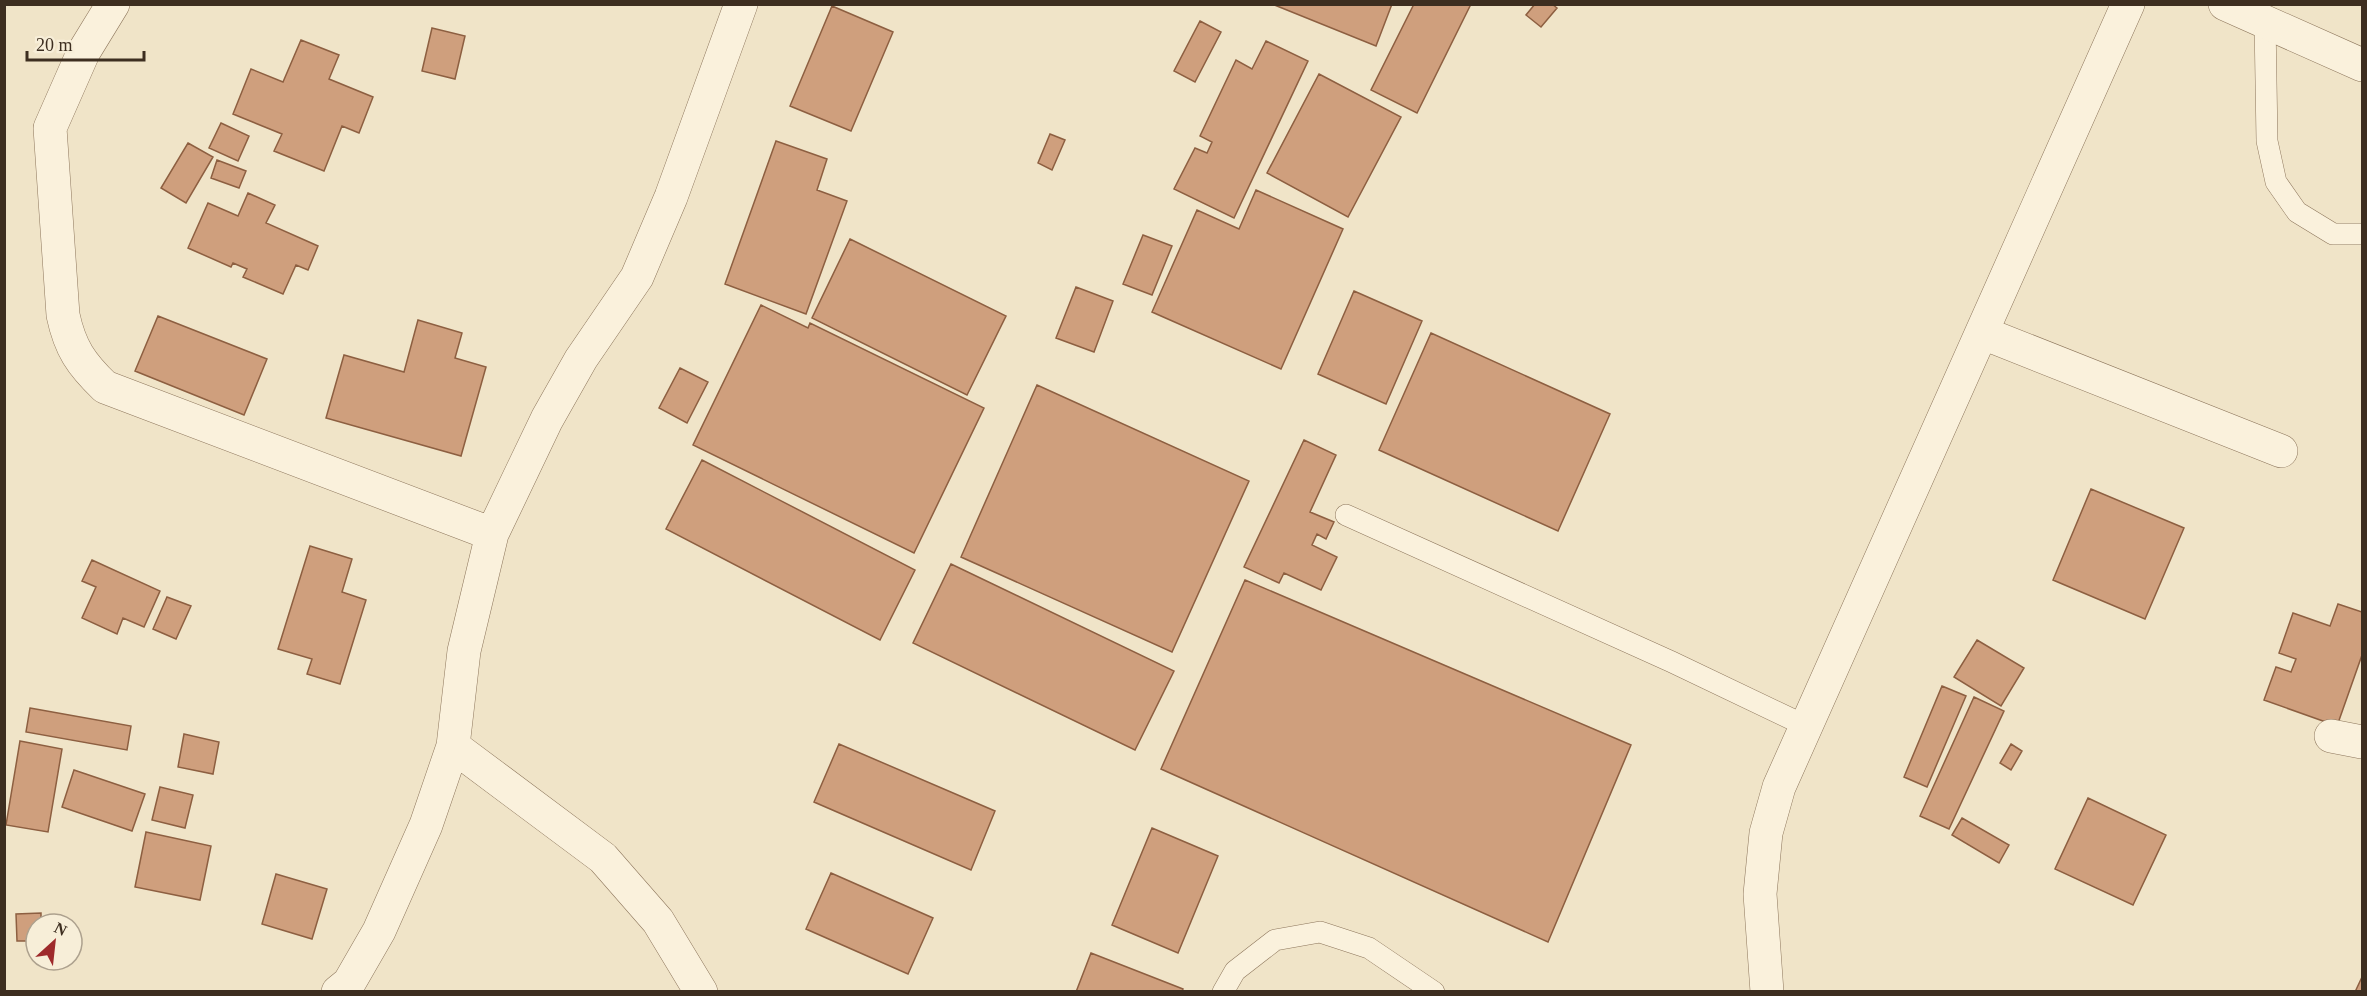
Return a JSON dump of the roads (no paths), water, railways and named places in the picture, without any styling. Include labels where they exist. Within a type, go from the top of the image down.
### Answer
[{"type":"street","points":[[113,4],[83,53],[50,128],[63,315],[69,341],[84,367],[105,387],[492,534]]},
{"type":"street","points":[[338,992],[349,983],[379,931],[426,825],[453,746],[464,651],[492,534],[547,419],[580,359],[637,277],[671,197],[741,4]]},
{"type":"street","points":[[1767,992],[1760,894],[1766,834],[1779,787],[2128,4]]},
{"type":"street","points":[[2225,4],[2362,64]]},
{"type":"street","points":[[1983,333],[2281,451]]},
{"type":"street","points":[[453,746],[603,858],[658,921],[701,992]]},
{"type":"lane","points":[[2265,21],[2266,141],[2276,182],[2297,212],[2333,234],[2362,234]]},
{"type":"lane","points":[[1346,515],[1672,662],[1806,726]]},
{"type":"lane","points":[[1223,992],[1234,971],[1275,940],[1320,932],[1369,948],[1434,992]]}]
